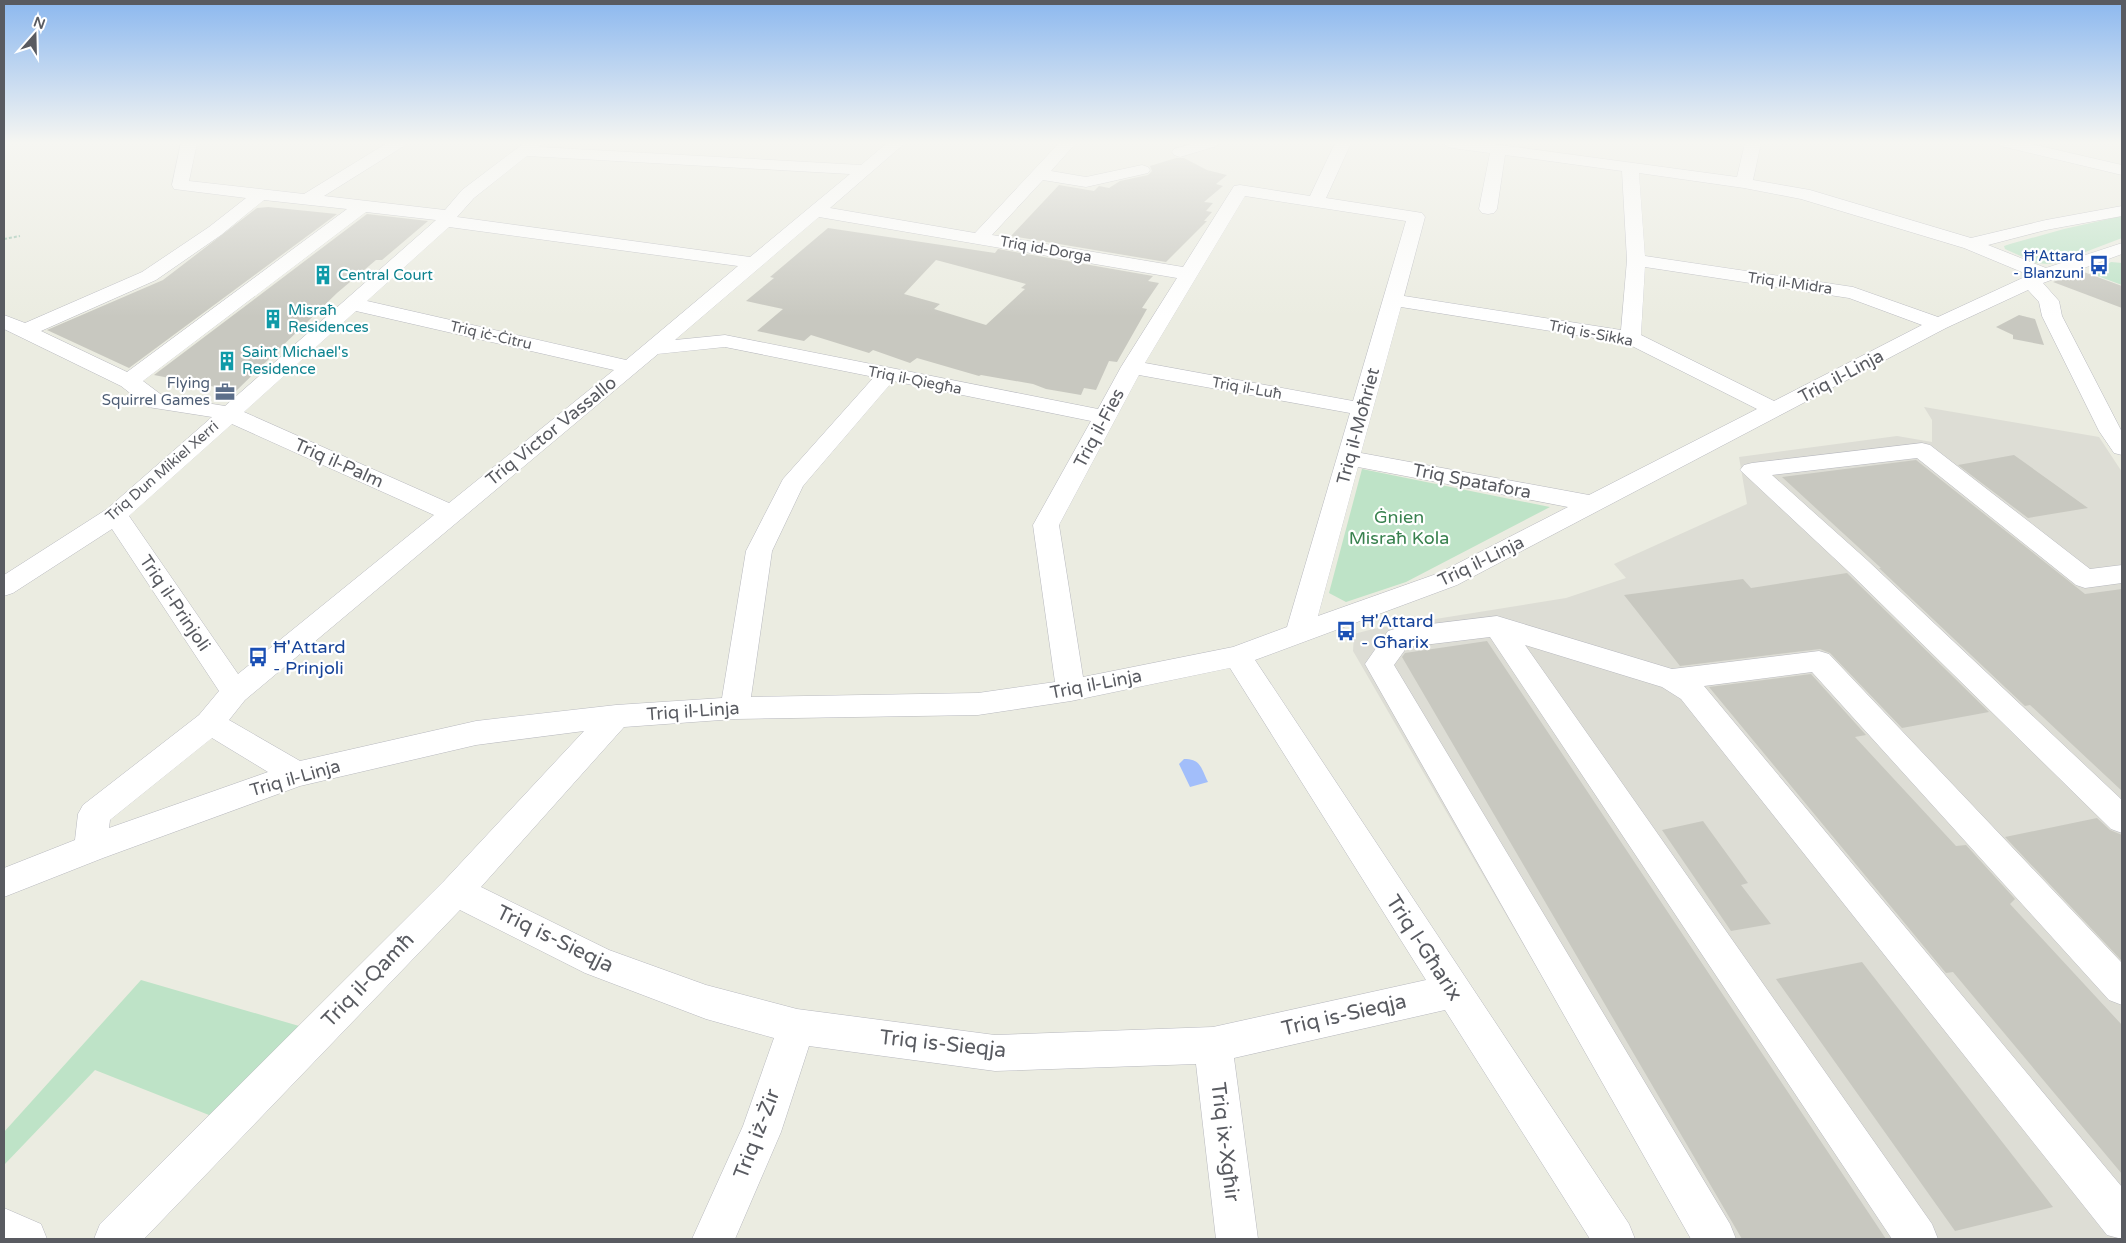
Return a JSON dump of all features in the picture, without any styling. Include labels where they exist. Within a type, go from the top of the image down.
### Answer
[{"type":"street","points":[[26,330],[149,276],[215,231],[252,201]]},
{"type":"street","points":[[324,201],[754,263]]},
{"type":"street","name":"Triq Dun Mikiel Xerri","points":[[4,587],[116,515],[447,219],[462,201]]},
{"type":"street","name":"Triq Victor Vassallo","points":[[91,848],[94,814],[210,723],[235,692],[653,348],[828,201]]},
{"type":"street","points":[[980,238],[1014,201]]},
{"type":"street","name":"Triq il-Fies","points":[[1071,690],[1046,525],[1132,366],[1233,201]]},
{"type":"street","name":"Triq il-Moħriet","points":[[1299,634],[1416,217],[1316,201]]},
{"type":"street","points":[[1488,209],[1489,201]]},
{"type":"street","points":[[1631,338],[1636,260],[1633,201]]},
{"type":"street","points":[[1827,201],[1970,244],[2030,283],[2052,316],[2118,437]]},
{"type":"street","points":[[129,382],[363,206]]},
{"type":"street","points":[[1970,244],[2046,225],[2122,211]]},
{"type":"street","name":"Triq id-Dorga","points":[[815,212],[1189,274]]},
{"type":"street","name":"Triq il-Linja","points":[[4,883],[91,848],[297,774],[476,733],[616,716],[736,708],[978,704],[1071,690],[1237,656],[1448,579],[1939,324],[2030,283],[2119,251]]},
{"type":"street","name":"Triq il-Midra","points":[[1636,260],[1853,293],[1939,324]]},
{"type":"street","name":"Triq is-Sikka","points":[[1392,300],[1631,338],[1776,410]]},
{"type":"street","name":"Triq iċ-Ċitru","points":[[352,304],[630,367]]},
{"type":"street","points":[[695,312],[725,341]]},
{"type":"street","name":"Triq il-Palm","points":[[4,320],[129,382],[156,402],[228,413],[450,514]]},
{"type":"street","name":"Triq il-Qiegħa","points":[[653,348],[725,341],[1106,417]]},
{"type":"street","name":"Triq il-Luħ","points":[[1132,366],[1362,409]]},
{"type":"street","points":[[736,708],[759,551],[792,484],[888,374]]},
{"type":"street","points":[[2122,574],[2085,579],[1922,450],[1752,470],[1858,566],[2122,820]]},
{"type":"street","name":"Triq Spatafora","points":[[1349,458],[1594,504]]},
{"type":"street","name":"Triq il-Prinjoli","points":[[116,515],[235,692]]},
{"type":"street","points":[[1497,626],[1917,1239]]},
{"type":"street","points":[[1715,1239],[1379,664],[1398,638],[1497,626],[1672,680],[1691,691],[2122,1220]]},
{"type":"street","name":"Triq l-Għarix","points":[[1237,656],[1614,1239]]},
{"type":"street","points":[[1672,680],[1819,661],[2122,988]]},
{"type":"street","name":"Triq il-Qamħ","points":[[115,1239],[456,891],[616,716]]},
{"type":"street","points":[[210,723],[297,774]]},
{"type":"street","name":"Triq is-Sieqja","points":[[456,891],[598,962],[706,1002],[797,1027],[995,1052],[1213,1045],[1452,991]]},
{"type":"street","name":"Triq iż-Żir","points":[[713,1239],[760,1132],[797,1027]]},
{"type":"street","name":"Triq ix-Xgħir","points":[[1213,1045],[1237,1239]]},
{"type":"street","points":[[4,1229],[26,1239]]},
{"type":"path","points":[[4,239],[20,236]]},
{"type":"shaded area","points":[[1924,407],[2099,437],[2122,472],[2122,1239],[1694,1239],[1353,651],[1354,634],[1373,629],[1566,598],[1626,578],[1614,564],[1747,504],[1739,457],[1897,436],[1932,442],[1932,420]]},
{"type":"green space","points":[[2122,216],[2122,238],[2059,262],[2048,264],[2036,263],[2005,249],[2004,246],[2064,229]]},
{"type":"green space","points":[[2111,262],[2122,263],[2122,285],[2092,274]]},
{"type":"green space","name":"Ġnien Misraħ Kola","points":[[1362,469],[1550,507],[1406,582],[1346,602],[1329,593]]},
{"type":"green space","points":[[141,980],[306,1028],[214,1117],[95,1070],[4,1165],[4,1132]]},
{"type":"water","points":[[1184,759],[1190,759],[1200,765],[1208,782],[1190,787],[1179,764]]},
{"type":"building","points":[[1044,201],[1205,201],[1204,202],[1213,203],[1206,211],[1212,212],[1204,221],[1207,221],[1166,262],[1011,236]]},
{"type":"building","points":[[268,207],[337,214],[129,368],[47,330],[163,280],[257,208]]},
{"type":"building","points":[[367,214],[428,221],[382,260],[376,260],[337,293],[236,391],[154,375]]},
{"type":"building","points":[[828,228],[995,253],[998,249],[1153,276],[1148,281],[1159,283],[1142,308],[1147,309],[1117,362],[1109,361],[1096,390],[1084,388],[1081,395],[1046,389],[1033,384],[979,376],[917,358],[910,363],[873,350],[869,353],[811,335],[804,341],[757,331],[783,309],[746,301],[774,278],[770,277]],"holes":[[[936,260],[1026,284],[1021,288],[1025,289],[986,325],[934,309],[940,304],[904,294]]]},
{"type":"building","points":[[2081,271],[2122,286],[2122,308],[2053,282]]},
{"type":"building","points":[[2019,315],[2035,319],[2044,345],[2013,339],[2013,335],[1996,327]]},
{"type":"building","points":[[2014,455],[2088,508],[2028,518],[1958,465]]},
{"type":"building","points":[[1916,460],[2085,594],[2122,589],[2122,791],[2030,705],[2025,706],[1879,568],[1881,568],[1782,477]]},
{"type":"building","points":[[1847,573],[1989,712],[1902,728],[1830,653],[1820,649],[1680,666],[1624,595],[1743,579],[1751,588]]},
{"type":"building","points":[[1487,641],[1886,1239],[1742,1239],[1402,657],[1405,653]]},
{"type":"building","points":[[1811,674],[1866,735],[1855,737],[1956,846],[1966,845],[2015,899],[2010,904],[2122,1025],[2122,1174],[1953,972],[1946,973],[1709,687]]},
{"type":"building","points":[[2097,818],[2110,830],[2122,835],[2122,961],[2005,837]]},
{"type":"building","points":[[1703,821],[1748,883],[1741,885],[1771,924],[1731,931],[1662,830]]},
{"type":"building","points":[[1862,962],[2053,1207],[1955,1231],[1776,979]]},
{"type":"place","name":"Ħ'Attard - Blanzuni","points":[[2099,265]]},
{"type":"place","name":"Central Court","points":[[323,275]]},
{"type":"place","name":"Misraħ Residences","points":[[273,319]]},
{"type":"place","name":"Saint Michael's Residence","points":[[227,361]]},
{"type":"place","name":"Flying Squirrel Games","points":[[225,392]]},
{"type":"place","name":"Ħ'Attard - Għarix","points":[[1346,631]]},
{"type":"place","name":"Ħ'Attard - Prinjoli","points":[[258,657]]}]
